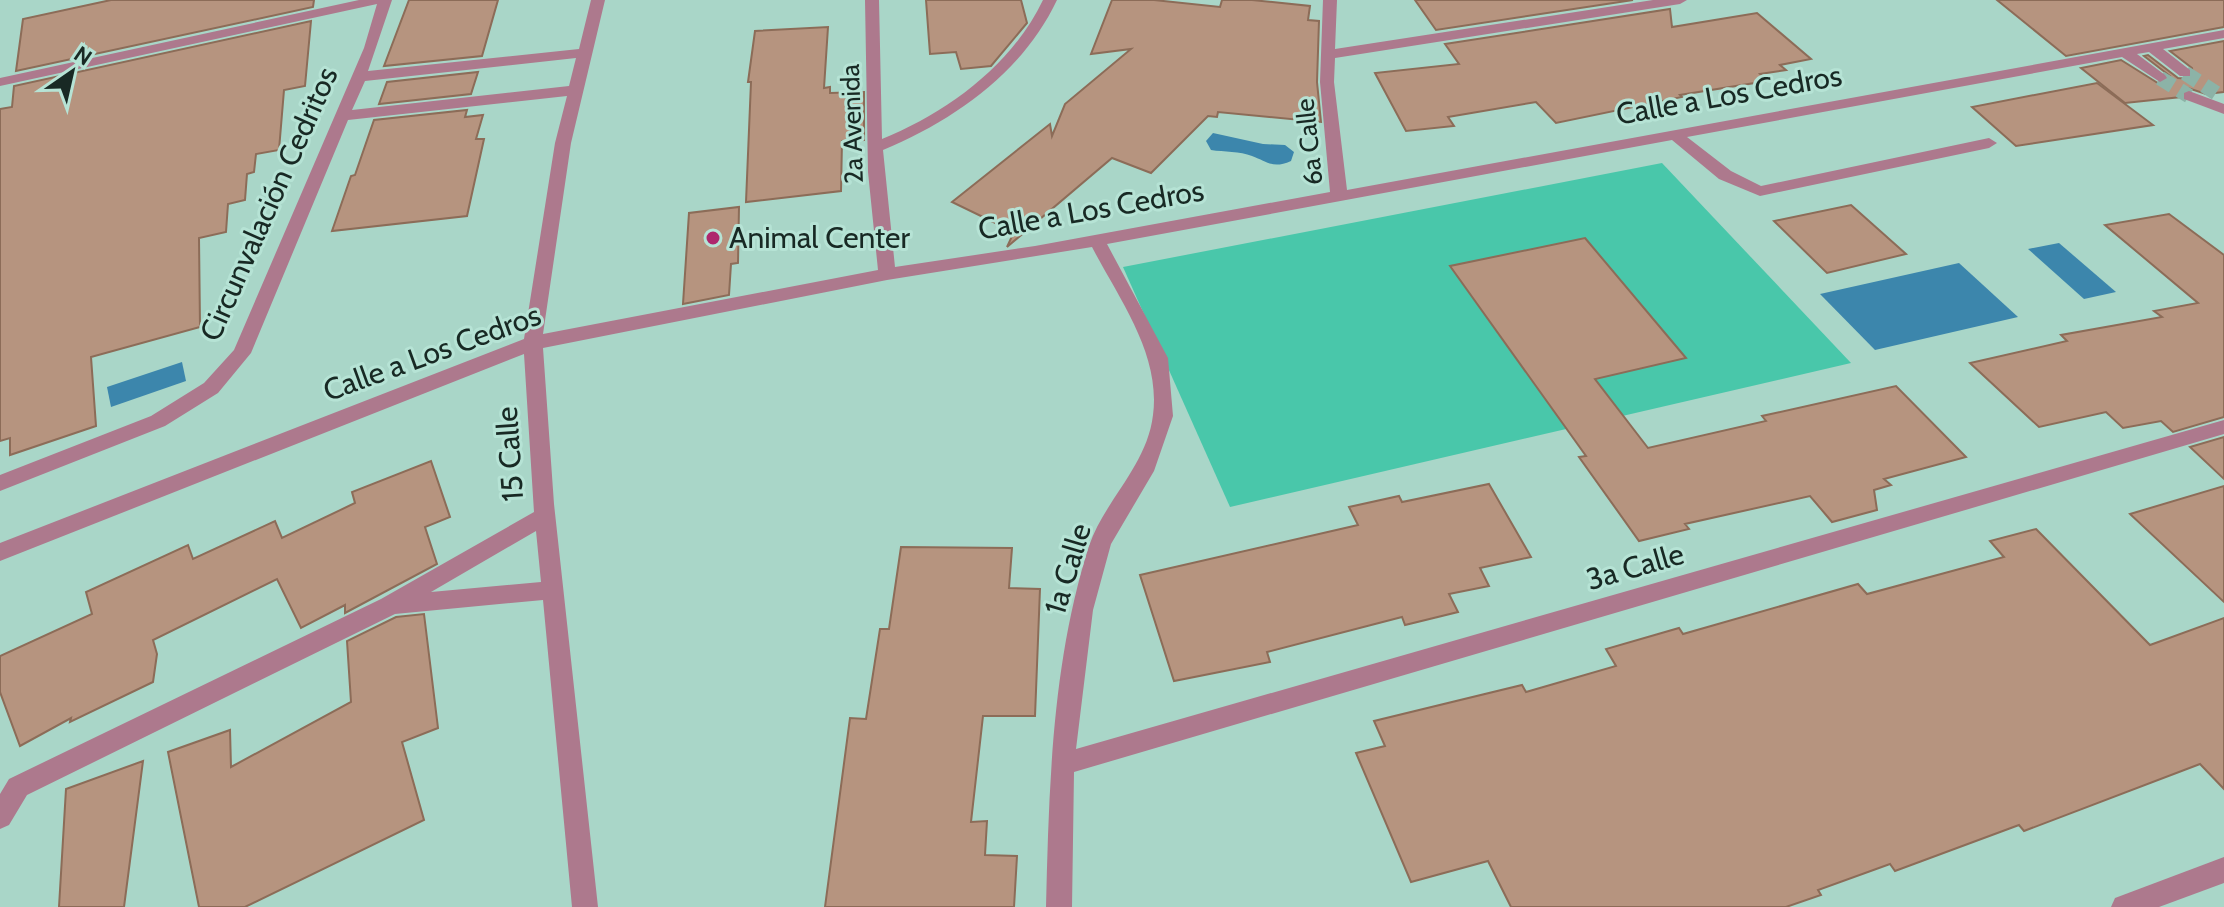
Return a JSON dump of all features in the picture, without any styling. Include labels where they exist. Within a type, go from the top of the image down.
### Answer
[{"type":"street","points":[[0,82],[378,0]]},
{"type":"street","name":"Circunvalación Cedritos","points":[[0,483],[158,421],[211,388],[242,353],[343,116],[385,0]]},
{"type":"street","name":"15 Calle","points":[[585,907],[545,516],[533,343],[563,143],[598,0]]},
{"type":"street","name":"2a Avenida","points":[[872,0],[875,147],[881,245],[887,274]]},
{"type":"street","points":[[875,147],[928,124],[980,85],[1023,42],[1050,0]]},
{"type":"street","name":"6a Calle","points":[[1330,0],[1327,82],[1339,196]]},
{"type":"street","points":[[1328,55],[1680,0]]},
{"type":"street","name":"Calle a Los Cedros","points":[[0,552],[533,343],[887,274],[1035,252],[2224,34]]},
{"type":"street","points":[[2151,47],[2185,73]]},
{"type":"street","points":[[2125,52],[2160,78]]},
{"type":"street","points":[[358,77],[585,53]]},
{"type":"street","points":[[343,116],[576,90]]},
{"type":"street","points":[[2189,96],[2224,109]]},
{"type":"street","points":[[1676,136],[1723,176],[1760,191],[1989,143]]},
{"type":"street","name":"1a Calle","points":[[1059,907],[1062,764],[1082,610],[1101,542],[1144,471],[1163,416],[1159,358],[1096,239]]},
{"type":"street","name":"3a Calle","points":[[1062,764],[2224,427]]},
{"type":"street","points":[[0,817],[18,787],[389,606],[545,516]]},
{"type":"street","points":[[389,606],[552,590]]},
{"type":"street","points":[[2124,907],[2224,870]]},
{"type":"green space","points":[[1662,163],[1851,363],[1230,507],[1123,267]]},
{"type":"water","points":[[1213,133],[1263,144],[1285,145],[1294,152],[1291,161],[1275,165],[1242,153],[1211,150],[1206,141]]},
{"type":"water","points":[[2059,243],[2116,292],[2084,299],[2028,249]]},
{"type":"water","points":[[1959,263],[2018,317],[1875,350],[1820,294]]},
{"type":"water","points":[[182,362],[186,381],[111,407],[107,387]]},
{"type":"building","points":[[111,0],[314,0],[313,7],[16,71],[23,19]]},
{"type":"building","points":[[409,0],[498,0],[482,56],[384,66]]},
{"type":"building","points":[[926,0],[1021,0],[1027,23],[991,66],[961,69],[956,52],[930,54]]},
{"type":"building","points":[[1112,0],[1154,0],[1220,7],[1222,0],[1252,0],[1310,6],[1308,20],[1319,21],[1317,82],[1321,122],[1218,112],[1217,117],[1208,116],[1151,173],[1112,158],[1007,247],[1014,232],[952,202],[1050,124],[1052,136],[1065,104],[1131,49],[1091,54]]},
{"type":"building","points":[[1415,0],[1633,0],[1436,30]]},
{"type":"building","points":[[1997,0],[2224,0],[2224,27],[2066,56]]},
{"type":"building","points":[[1670,9],[1672,27],[1757,13],[1811,59],[1780,65],[1786,70],[1760,74],[1767,81],[1680,95],[1682,97],[1556,123],[1536,102],[1448,117],[1454,126],[1406,131],[1375,73],[1459,64],[1445,44]]},
{"type":"building","points":[[311,21],[305,86],[284,90],[279,150],[256,154],[254,172],[247,174],[245,200],[228,204],[226,232],[199,238],[200,327],[91,357],[96,426],[10,455],[10,438],[0,441],[0,109],[12,107],[14,86]]},
{"type":"building","points":[[828,27],[824,88],[830,87],[830,93],[864,92],[864,140],[842,141],[841,191],[746,202],[751,82],[748,82],[755,31]]},
{"type":"building","points":[[2224,41],[2224,92],[2206,94],[2188,88],[2182,91],[2181,97],[2125,103],[2081,68],[2121,60],[2161,85],[2170,76],[2144,56],[2148,55],[2178,78],[2190,79],[2193,76],[2192,68],[2170,51]]},
{"type":"building","points":[[478,72],[471,94],[379,104],[387,82]]},
{"type":"building","points":[[2097,83],[2153,125],[2016,146],[1972,107]]},
{"type":"building","points":[[467,110],[465,117],[483,115],[476,139],[484,139],[467,216],[332,231],[374,120]]},
{"type":"building","points":[[1851,205],[1906,254],[1827,273],[1774,221]]},
{"type":"building","name":"Animal Center","points":[[739,207],[738,263],[731,264],[729,295],[683,304],[689,213]]},
{"type":"building","points":[[2169,214],[2224,255],[2224,417],[2173,432],[2161,421],[2123,428],[2106,412],[2039,427],[1970,363],[2067,341],[2061,335],[2162,317],[2154,311],[2198,303],[2105,225]]},
{"type":"building","points":[[1585,238],[1686,358],[1595,379],[1648,448],[1766,421],[1762,416],[1896,386],[1966,457],[1884,479],[1891,485],[1874,490],[1877,510],[1832,522],[1810,496],[1685,524],[1689,529],[1639,541],[1579,457],[1586,456],[1450,266]]},
{"type":"building","points":[[2224,437],[2224,479],[2190,447]]},
{"type":"building","points":[[431,461],[450,517],[425,527],[437,564],[345,613],[345,605],[301,628],[277,579],[153,640],[157,654],[153,682],[70,722],[71,718],[20,746],[0,692],[0,656],[92,614],[86,592],[188,545],[193,559],[275,521],[282,538],[355,503],[352,492]]},
{"type":"building","points":[[1489,484],[1531,557],[1480,568],[1489,586],[1449,594],[1458,612],[1405,625],[1402,617],[1267,652],[1270,662],[1174,681],[1140,575],[1358,525],[1349,507],[1399,496],[1402,502]]},
{"type":"building","points":[[2224,486],[2224,602],[2130,514]]},
{"type":"building","points":[[2036,529],[2150,645],[2224,618],[2224,789],[2200,764],[2024,831],[2019,825],[1895,871],[1890,864],[1818,890],[1821,895],[1786,907],[1511,907],[1488,861],[1411,882],[1356,753],[1385,746],[1374,721],[1522,685],[1526,692],[1616,666],[1606,649],[1679,628],[1683,634],[1858,584],[1867,594],[2004,557],[1990,541]]},
{"type":"building","points":[[901,547],[1012,548],[1009,588],[1040,589],[1035,716],[983,716],[971,822],[987,821],[985,855],[1017,856],[1014,907],[825,907],[850,718],[866,719],[880,629],[889,629]]},
{"type":"building","points":[[424,614],[438,728],[402,742],[424,820],[245,907],[199,907],[168,752],[230,730],[231,767],[351,702],[347,641],[396,617]]},
{"type":"building","points":[[143,761],[124,907],[59,907],[66,789]]},
{"type":"tunnel","points":[[2185,73],[2216,93]]},
{"type":"tunnel","points":[[2160,78],[2189,96]]},
{"type":"place","name":"Animal Center","points":[[713,238]]}]
